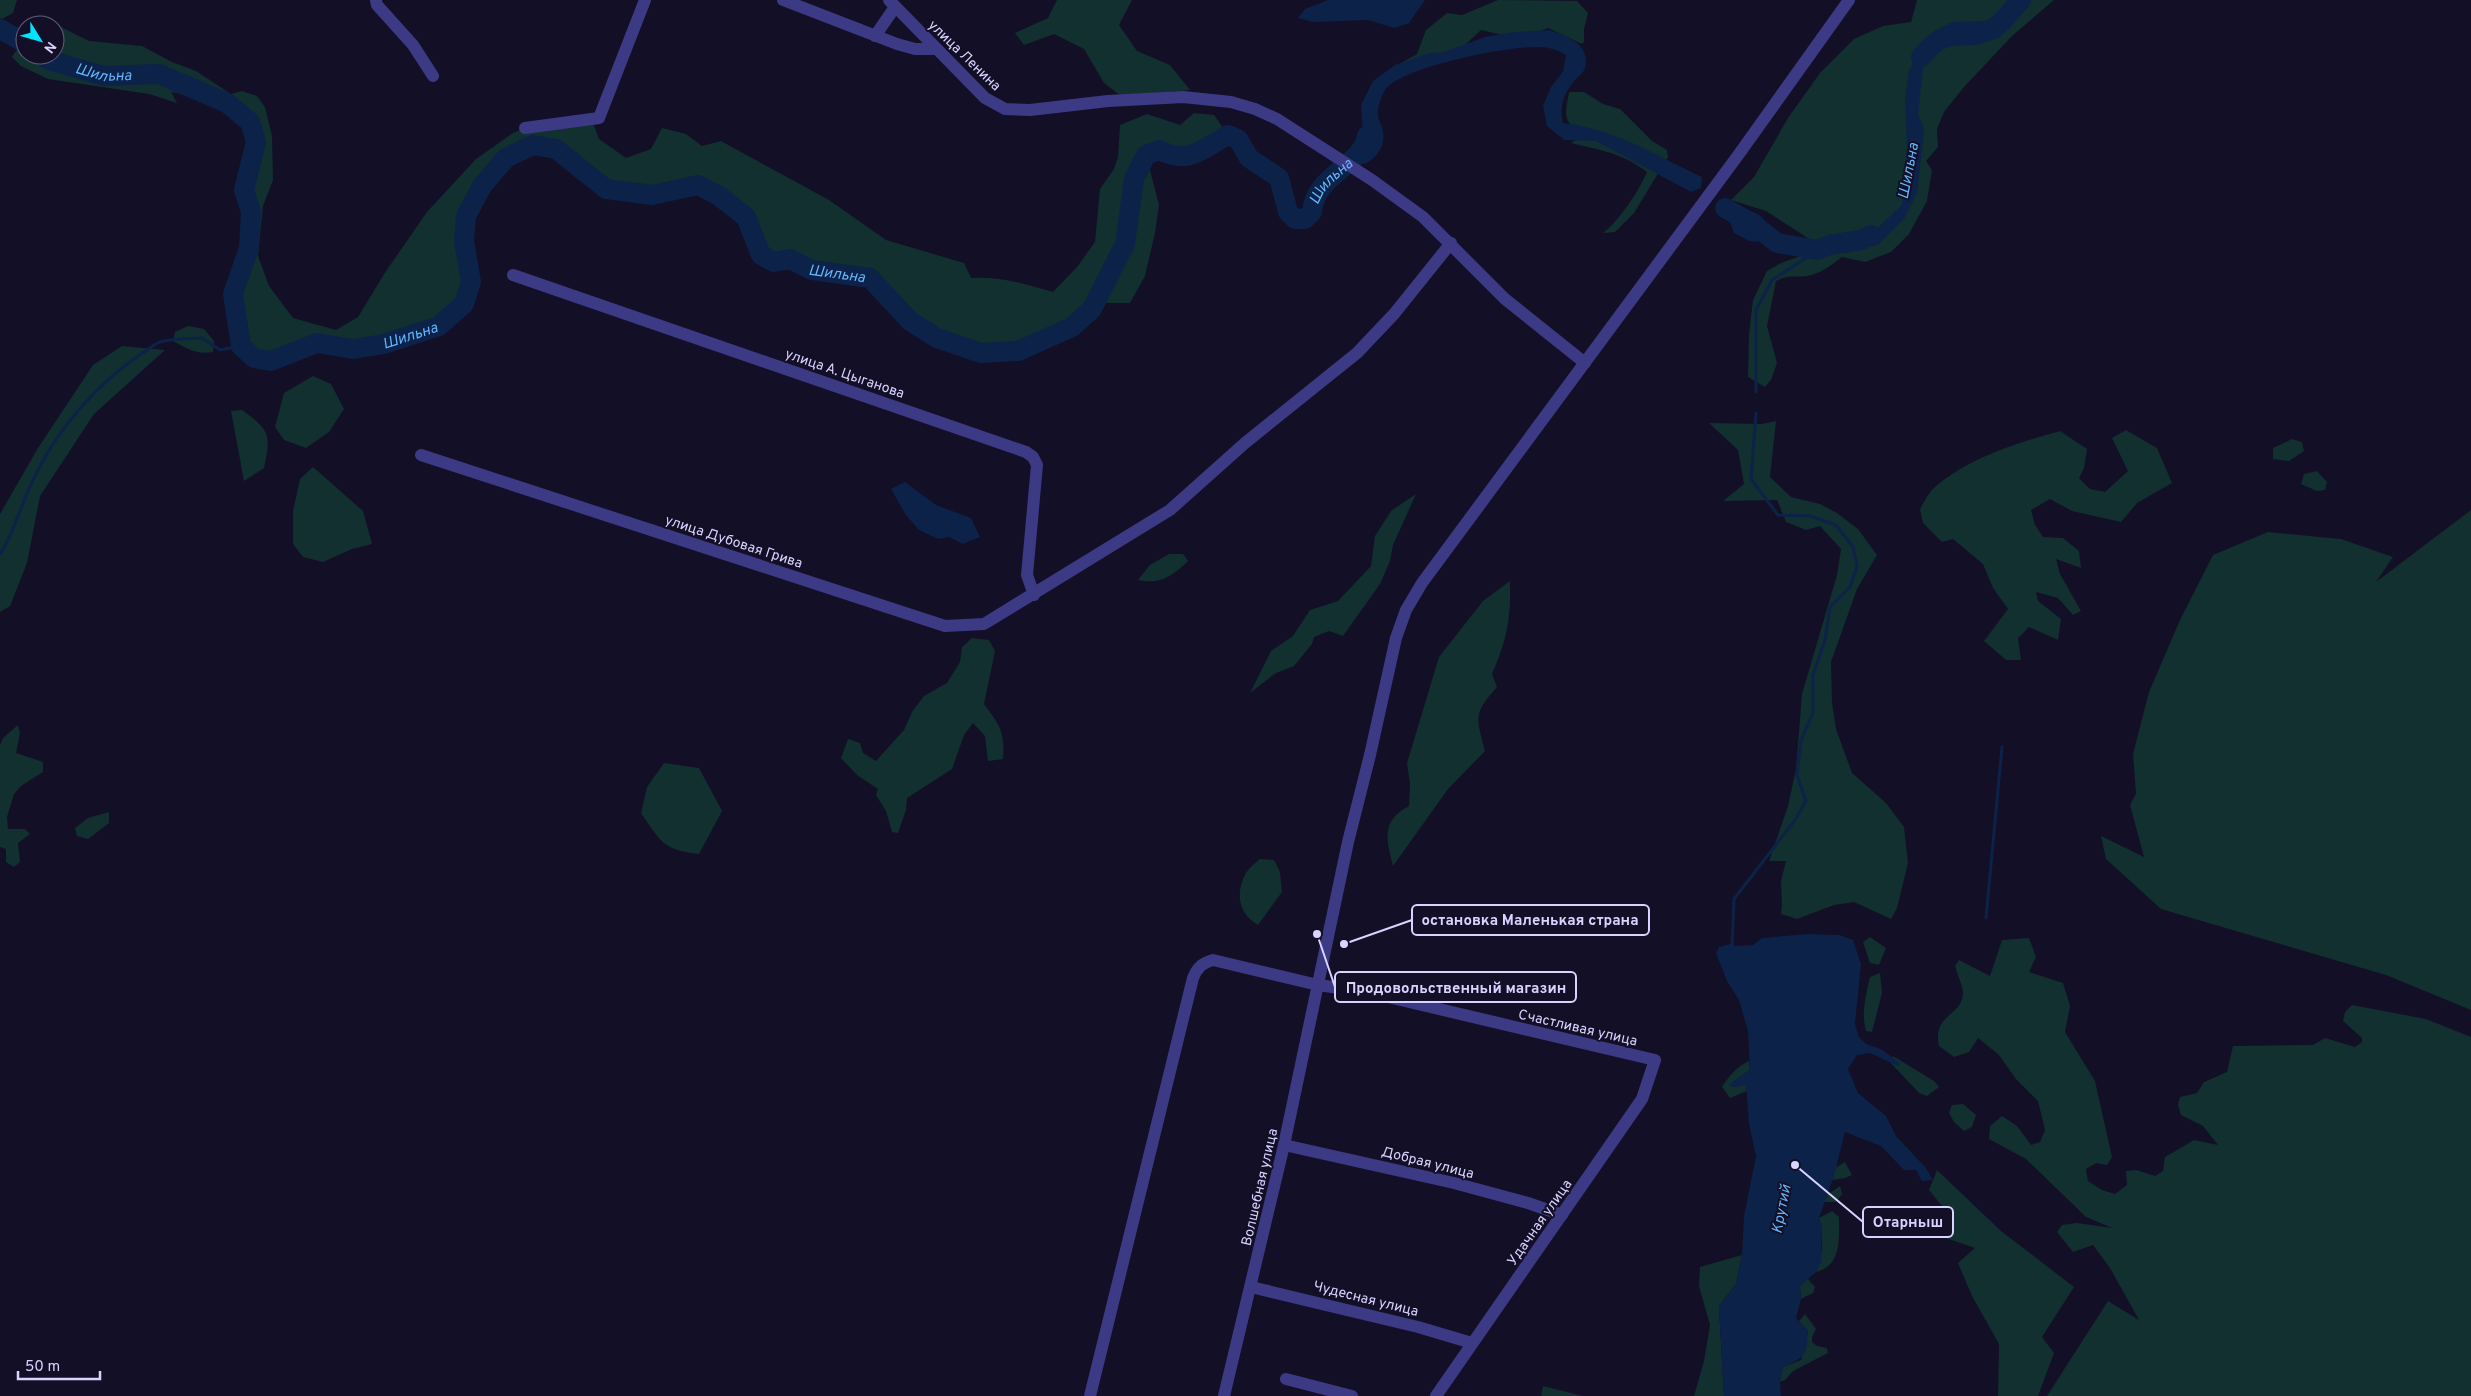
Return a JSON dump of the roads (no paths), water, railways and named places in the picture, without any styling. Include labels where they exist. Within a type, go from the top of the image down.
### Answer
[{"type":"street","points":[[376,0],[377,5],[413,45],[433,76]]},
{"type":"street","points":[[525,128],[598,118],[644,0]]},
{"type":"street","points":[[783,0],[875,36],[915,49],[935,49]]},
{"type":"street","name":"Волшебная улица","points":[[1224,1396],[1284,1145],[1348,842],[1396,638],[1406,610],[1422,583],[1740,154],[1849,0]]},
{"type":"street","points":[[875,36],[892,3]]},
{"type":"street","name":"улица Ленина","points":[[892,3],[985,98],[1005,109],[1030,110],[1108,101],[1183,96],[1208,98],[1255,109],[1277,119],[1372,180],[1423,217],[1505,299],[1585,363]]},
{"type":"street","name":"улица Дубовая Грива","points":[[421,455],[945,626],[984,624],[1170,510],[1245,443],[1357,353],[1394,314],[1451,243]]},
{"type":"street","name":"улица А. Цыганова","points":[[513,275],[1026,452],[1033,457],[1037,465],[1027,575],[1034,595]]},
{"type":"street","name":"Счастливая улица","points":[[1090,1396],[1193,978],[1197,969],[1204,962],[1213,960],[1318,985],[1367,992],[1655,1060]]},
{"type":"street","name":"Удачная улица","points":[[1436,1396],[1642,1099],[1655,1060]]},
{"type":"street","name":"Добрая улица","points":[[1284,1145],[1454,1183],[1528,1203],[1562,1215]]},
{"type":"street","name":"Чудесная улица","points":[[1251,1287],[1399,1322],[1472,1343]]},
{"type":"street","points":[[1286,1379],[1352,1396]]},
{"type":"water","points":[[1328,0],[1425,0],[1409,23],[1394,28],[1368,20],[1313,22],[1298,18],[1305,9]]},
{"type":"water","points":[[2011,0],[2031,0],[2000,37],[1989,40],[1963,31],[1951,31],[1929,47],[1923,69],[1918,114],[1924,129],[1917,193],[1904,219],[1878,245],[1851,249],[1845,239],[1873,232],[1902,205],[1907,147],[1905,99],[1909,71],[1923,45],[1934,31],[1952,22],[1992,21]]},
{"type":"water","points":[[1549,30],[1576,42],[1581,47],[1586,60],[1584,70],[1571,85],[1563,100],[1563,123],[1599,131],[1651,152],[1702,177],[1701,188],[1691,192],[1596,141],[1564,140],[1547,126],[1543,106],[1551,87],[1563,71],[1566,55],[1548,48],[1513,49],[1462,58],[1436,65],[1395,81],[1385,90],[1379,106],[1378,117],[1383,133],[1381,148],[1365,164],[1352,157],[1364,145],[1361,105],[1373,81],[1395,65],[1429,53],[1444,52],[1485,37],[1515,32]]},
{"type":"water","points":[[1736,207],[1759,215],[1776,243],[1749,241],[1734,233],[1728,217]]},
{"type":"water","points":[[905,482],[936,505],[971,518],[980,537],[963,544],[949,537],[938,539],[919,530],[906,515],[891,489]]},
{"type":"water","name":"Крутий","points":[[1808,934],[1839,935],[1853,940],[1861,964],[1855,1024],[1859,1037],[1866,1044],[1881,1049],[1900,1063],[1898,1066],[1870,1053],[1857,1055],[1848,1069],[1858,1093],[1886,1116],[1896,1136],[1926,1168],[1933,1180],[1922,1181],[1916,1170],[1904,1170],[1881,1146],[1845,1132],[1834,1176],[1819,1218],[1822,1227],[1821,1261],[1816,1272],[1800,1286],[1801,1299],[1796,1318],[1808,1331],[1805,1351],[1796,1361],[1783,1367],[1780,1382],[1781,1396],[1724,1396],[1719,1306],[1736,1284],[1742,1255],[1744,1216],[1756,1156],[1749,1124],[1746,1085],[1735,1087],[1729,1085],[1750,1070],[1748,1031],[1739,1000],[1727,981],[1716,953],[1719,947],[1734,943],[1734,946],[1753,945],[1762,938]]},
{"type":"waterway","name":"Шильна","points":[[1921,57],[1931,46],[1947,37],[1979,34],[1994,28],[2003,21],[2021,0]]},
{"type":"waterway","name":"Шильна","points":[[0,29],[15,37]]},
{"type":"waterway","name":"Шильна","points":[[65,65],[104,76],[159,74],[227,103],[250,122],[256,142],[244,190],[251,212],[249,248],[233,294],[241,346],[254,358],[271,361],[317,343],[353,349],[384,344],[439,326],[464,304],[471,282],[464,241],[466,216],[482,186],[506,158],[533,145],[556,149],[606,189],[652,195],[698,185],[719,196],[746,217],[761,255],[774,262],[790,259],[812,270],[870,278],[910,321],[937,338],[981,353],[1018,351],[1072,327],[1092,309],[1125,244],[1134,179],[1146,155],[1159,150],[1169,154],[1187,156],[1195,154],[1228,135],[1238,139],[1249,158],[1279,178],[1288,212],[1295,219],[1305,219],[1312,212],[1315,199],[1321,188],[1357,155],[1367,136]]},
{"type":"waterway","name":"Шильна","points":[[1725,208],[1753,224],[1777,243],[1818,250],[1829,245],[1861,240],[1871,235]]},
{"type":"waterway","points":[[1756,392],[1756,310],[1772,280],[1818,250]]},
{"type":"waterway","points":[[0,554],[31,484],[56,439],[81,407],[110,378],[160,342],[202,338],[220,350],[241,346]]},
{"type":"waterway","points":[[1732,946],[1734,899],[1795,820],[1806,801],[1797,775],[1801,740],[1813,713],[1813,675],[1825,640],[1830,607],[1850,587],[1857,566],[1853,547],[1836,525],[1810,516],[1778,515],[1751,479],[1756,413]]},
{"type":"waterway","points":[[1986,918],[2002,747]]},
{"type":"place","name":"Продовольственный магазин","points":[[1317,934]]},
{"type":"place","name":"остановка Маленькая страна","points":[[1344,944]]},
{"type":"place","name":"Отарныш","points":[[1795,1165]]}]
